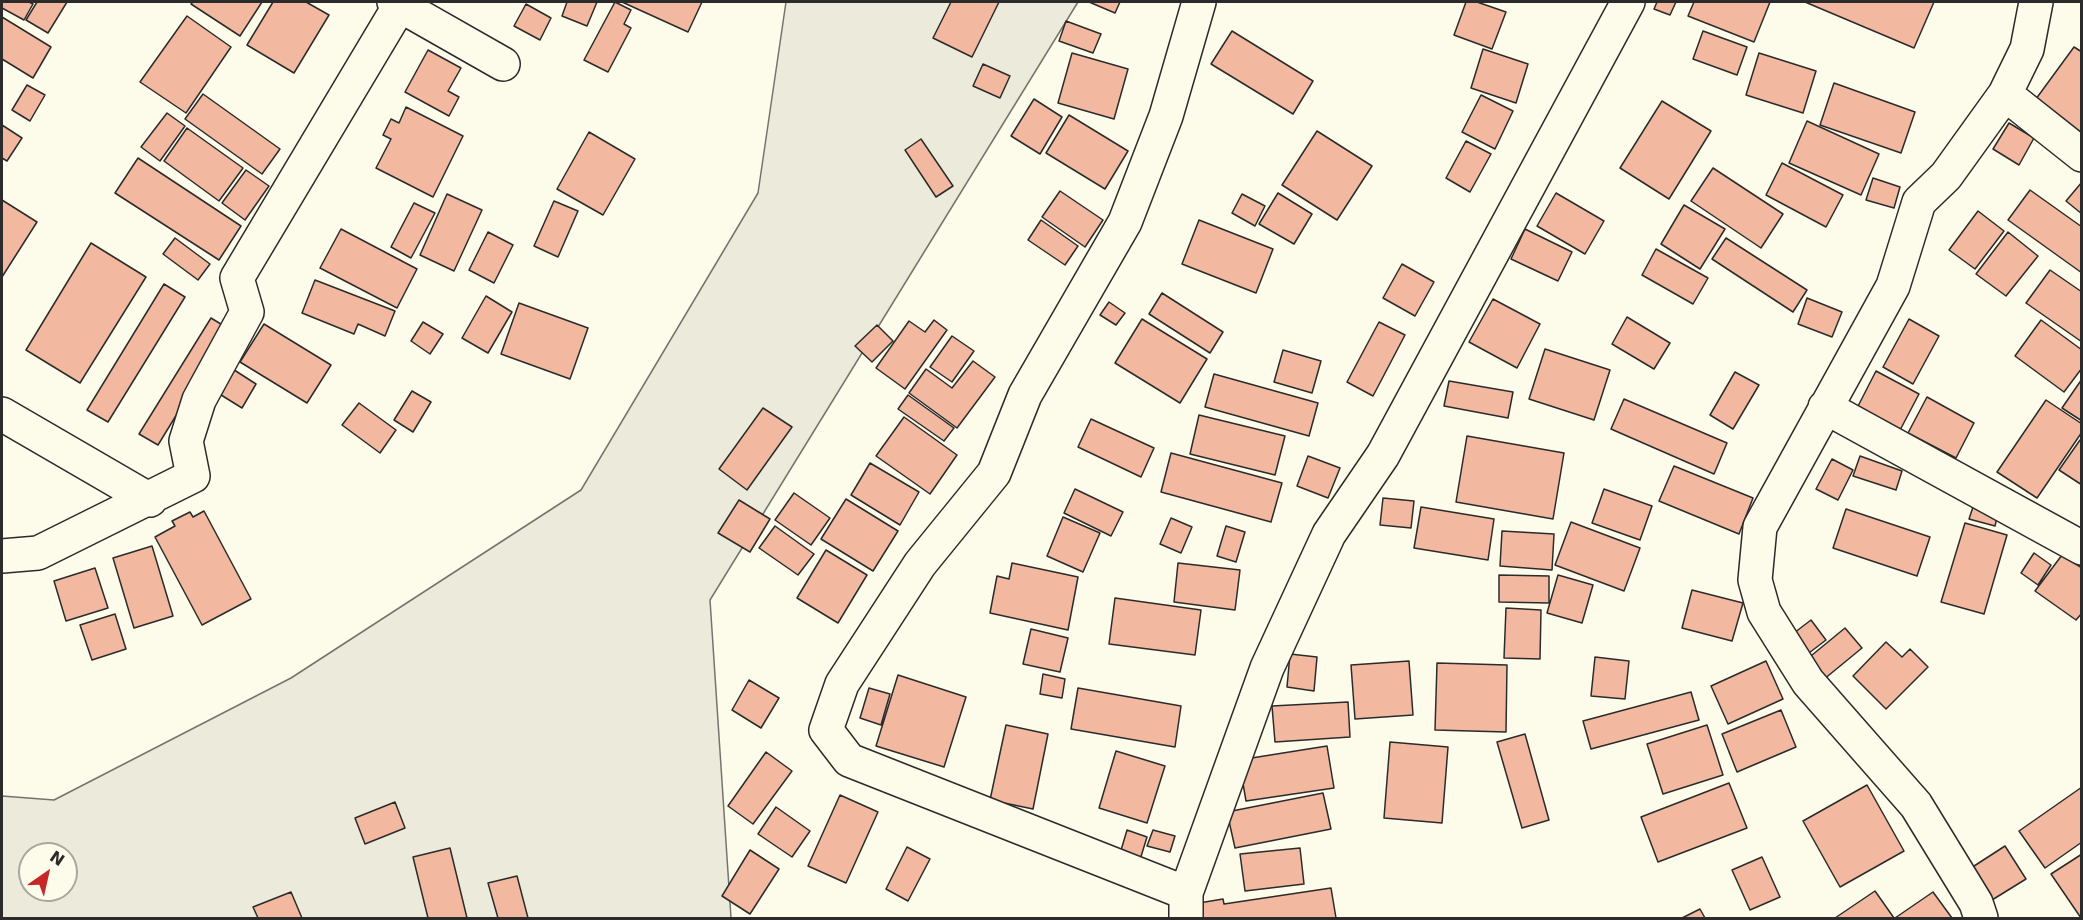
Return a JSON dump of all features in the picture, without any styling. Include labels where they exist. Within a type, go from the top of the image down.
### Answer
[{"type":"street","points":[[1199,2],[1166,116],[1125,222],[1025,395],[994,473],[920,564],[842,684],[826,730],[849,760],[1186,906],[1267,668],[1329,534],[1383,455],[1628,2]]},
{"type":"street","points":[[1981,918],[1976,903],[1916,805],[1808,682],[1764,612],[1755,580],[1760,527],[1893,286],[1919,202],[1946,176],[2005,94],[2026,49],[2036,2]]},
{"type":"street","points":[[2,556],[38,553],[150,500],[193,476],[186,441],[198,400],[247,312],[237,278],[397,3],[503,64]]},
{"type":"street","points":[[2005,94],[2082,155]]},
{"type":"street","points":[[1825,407],[2082,548]]},
{"type":"street","points":[[2,414],[150,500]]},
{"type":"shaded area","points":[[786,2],[1078,2],[710,600],[731,918],[2,918],[2,796],[54,800],[291,678],[581,490],[758,193]]},
{"type":"building","points":[[2,2],[33,4],[24,20],[2,8]]},
{"type":"building","points":[[37,2],[67,2],[48,33],[26,20]]},
{"type":"building","points":[[193,2],[262,2],[240,36],[191,4]]},
{"type":"building","points":[[273,2],[306,2],[329,15],[294,73],[247,45]]},
{"type":"building","points":[[567,2],[597,2],[587,26],[562,16]]},
{"type":"building","points":[[615,2],[631,10],[624,24],[631,28],[608,72],[584,60]]},
{"type":"building","points":[[622,2],[702,2],[688,32]]},
{"type":"building","points":[[951,2],[999,2],[972,57],[933,38]]},
{"type":"building","points":[[1089,2],[1120,2],[1115,13]]},
{"type":"building","points":[[1466,2],[1477,2],[1506,12],[1492,49],[1454,35]]},
{"type":"building","points":[[1657,2],[1676,2],[1670,15],[1654,9]]},
{"type":"building","points":[[1694,2],[1770,2],[1754,42],[1688,16]]},
{"type":"building","points":[[1805,2],[1934,2],[1914,48]]},
{"type":"building","points":[[526,4],[551,18],[540,40],[514,26]]},
{"type":"building","points":[[187,16],[231,47],[186,113],[140,82]]},
{"type":"building","points":[[2,17],[51,47],[33,78],[2,59]]},
{"type":"building","points":[[1066,21],[1101,34],[1093,53],[1059,41]]},
{"type":"building","points":[[1232,31],[1313,81],[1293,114],[1211,64]]},
{"type":"building","points":[[1703,31],[1747,47],[1737,75],[1693,59]]},
{"type":"building","points":[[2074,47],[2082,52],[2082,137],[2033,103]]},
{"type":"building","points":[[1483,49],[1528,64],[1516,103],[1471,88]]},
{"type":"building","points":[[428,50],[461,68],[448,91],[459,97],[449,116],[405,92]]},
{"type":"building","points":[[1072,53],[1128,69],[1114,119],[1058,103]]},
{"type":"building","points":[[1759,53],[1816,71],[1803,113],[1746,95]]},
{"type":"building","points":[[983,64],[1010,76],[1000,98],[973,86]]},
{"type":"building","points":[[1834,83],[1915,112],[1901,153],[1820,125]]},
{"type":"building","points":[[27,85],[45,95],[30,121],[12,110]]},
{"type":"building","points":[[203,94],[280,149],[262,174],[185,119]]},
{"type":"building","points":[[1481,95],[1513,111],[1495,149],[1462,132]]},
{"type":"building","points":[[1034,99],[1062,117],[1040,154],[1011,136]]},
{"type":"building","points":[[1662,101],[1711,131],[1669,199],[1620,168]]},
{"type":"building","points":[[406,107],[463,136],[433,197],[376,168],[391,139],[383,135],[391,119],[399,123]]},
{"type":"building","points":[[167,113],[185,126],[160,161],[141,147]]},
{"type":"building","points":[[1069,115],[1128,151],[1105,189],[1046,153]]},
{"type":"building","points":[[1807,121],[1879,154],[1861,195],[1789,163]]},
{"type":"building","points":[[2009,123],[2034,138],[2019,165],[1993,149]]},
{"type":"building","points":[[2,125],[22,138],[7,161],[2,158]]},
{"type":"building","points":[[187,128],[243,168],[219,201],[164,161]]},
{"type":"building","points":[[1317,131],[1372,166],[1337,220],[1282,185]]},
{"type":"building","points":[[589,132],[635,159],[603,215],[557,189]]},
{"type":"building","points":[[921,139],[953,186],[936,197],[905,150]]},
{"type":"building","points":[[1466,141],[1491,154],[1470,192],[1446,178]]},
{"type":"building","points":[[138,158],[241,226],[219,260],[115,193]]},
{"type":"building","points":[[1782,163],[1843,195],[1826,227],[1766,195]]},
{"type":"building","points":[[1713,168],[1783,214],[1761,248],[1691,201]]},
{"type":"building","points":[[246,170],[269,186],[245,220],[222,203]]},
{"type":"building","points":[[1873,178],[1900,187],[1894,208],[1866,200]]},
{"type":"building","points":[[2082,182],[2082,214],[2066,201]]},
{"type":"building","points":[[2030,190],[2082,227],[2082,273],[2008,220]]},
{"type":"building","points":[[1060,191],[1103,220],[1085,247],[1042,217]]},
{"type":"building","points":[[1278,193],[1312,214],[1294,244],[1259,224]]},
{"type":"building","points":[[1556,193],[1604,221],[1585,254],[1537,226]]},
{"type":"building","points":[[447,194],[482,210],[454,271],[420,255]]},
{"type":"building","points":[[1242,194],[1265,206],[1255,226],[1232,213]]},
{"type":"building","points":[[2,200],[37,222],[2,277]]},
{"type":"building","points":[[554,201],[578,211],[558,257],[534,246]]},
{"type":"building","points":[[414,203],[435,213],[411,258],[391,247]]},
{"type":"building","points":[[1684,205],[1725,229],[1700,269],[1661,244]]},
{"type":"building","points":[[1978,211],[2004,231],[1975,269],[1949,250]]},
{"type":"building","points":[[1041,220],[1078,246],[1065,265],[1028,240]]},
{"type":"building","points":[[1199,220],[1273,249],[1256,293],[1182,264]]},
{"type":"building","points":[[341,229],[417,269],[397,308],[320,268]]},
{"type":"building","points":[[1525,229],[1572,252],[1558,281],[1511,259]]},
{"type":"building","points":[[488,232],[513,245],[494,283],[469,270]]},
{"type":"building","points":[[2008,232],[2038,256],[2006,296],[1976,274]]},
{"type":"building","points":[[175,238],[210,264],[198,280],[163,254]]},
{"type":"building","points":[[1726,238],[1807,290],[1793,312],[1712,259]]},
{"type":"building","points":[[91,243],[146,277],[80,383],[26,350]]},
{"type":"building","points":[[1656,249],[1708,278],[1693,304],[1642,275]]},
{"type":"building","points":[[1402,264],[1434,282],[1415,316],[1383,298]]},
{"type":"building","points":[[2050,270],[2082,292],[2082,342],[2026,303]]},
{"type":"building","points":[[315,280],[395,311],[385,336],[358,324],[354,334],[302,313]]},
{"type":"building","points":[[164,284],[185,297],[108,422],[87,410]]},
{"type":"building","points":[[1162,293],[1223,332],[1210,353],[1149,314]]},
{"type":"building","points":[[486,296],[512,312],[488,353],[462,338]]},
{"type":"building","points":[[1807,298],[1842,312],[1832,337],[1798,324]]},
{"type":"building","points":[[1493,299],[1540,324],[1517,368],[1469,342]]},
{"type":"building","points":[[1109,302],[1125,313],[1116,325],[1100,315]]},
{"type":"building","points":[[519,303],[588,328],[570,379],[501,354]]},
{"type":"building","points":[[1627,317],[1670,343],[1654,369],[1612,344]]},
{"type":"building","points":[[211,318],[229,329],[158,445],[139,434]]},
{"type":"building","points":[[1142,319],[1207,359],[1180,403],[1115,363]]},
{"type":"building","points":[[1909,319],[1939,336],[1913,384],[1883,367]]},
{"type":"building","points":[[934,320],[947,330],[905,389],[876,368],[909,321],[925,332]]},
{"type":"building","points":[[2041,320],[2082,350],[2082,368],[2064,392],[2015,356]]},
{"type":"building","points":[[423,322],[443,334],[430,354],[411,341]]},
{"type":"building","points":[[1379,322],[1405,335],[1373,396],[1347,382]]},
{"type":"building","points":[[264,324],[331,365],[307,403],[240,362]]},
{"type":"building","points":[[877,325],[893,341],[872,362],[855,346]]},
{"type":"building","points":[[952,336],[974,351],[952,382],[930,367]]},
{"type":"building","points":[[1545,349],[1610,370],[1594,420],[1529,399]]},
{"type":"building","points":[[1283,350],[1321,361],[1312,393],[1274,382]]},
{"type":"building","points":[[973,361],[995,377],[957,428],[909,393],[926,369],[952,388]]},
{"type":"building","points":[[228,366],[256,384],[242,408],[213,390]]},
{"type":"building","points":[[1876,371],[1919,394],[1898,434],[1855,412]]},
{"type":"building","points":[[1735,372],[1759,385],[1733,429],[1710,415]]},
{"type":"building","points":[[1214,374],[1318,403],[1309,436],[1205,407]]},
{"type":"building","points":[[2082,379],[2082,421],[2062,408]]},
{"type":"building","points":[[1449,381],[1513,392],[1508,418],[1444,406]]},
{"type":"building","points":[[412,391],[431,402],[413,432],[394,420]]},
{"type":"building","points":[[908,395],[954,428],[944,441],[898,409]]},
{"type":"building","points":[[1927,397],[1974,423],[1956,458],[1908,433]]},
{"type":"building","points":[[1624,399],[1727,443],[1714,474],[1611,429]]},
{"type":"building","points":[[2046,400],[2082,424],[2082,432],[2037,498],[1997,472]]},
{"type":"building","points":[[359,403],[396,430],[380,453],[342,425]]},
{"type":"building","points":[[763,408],[792,427],[747,490],[719,469]]},
{"type":"building","points":[[1199,415],[1285,436],[1275,475],[1190,454]]},
{"type":"building","points":[[904,417],[957,455],[930,494],[876,456]]},
{"type":"building","points":[[1091,419],[1154,448],[1141,477],[1078,447]]},
{"type":"building","points":[[1467,436],[1564,453],[1553,519],[1456,502]]},
{"type":"building","points":[[2080,440],[2082,441],[2082,485],[2059,470]]},
{"type":"building","points":[[1171,453],[1282,483],[1271,522],[1161,492]]},
{"type":"building","points":[[1308,456],[1340,468],[1328,498],[1297,486]]},
{"type":"building","points":[[1860,456],[1902,471],[1896,490],[1853,476]]},
{"type":"building","points":[[1832,459],[1853,470],[1838,500],[1816,489]]},
{"type":"building","points":[[870,463],[919,492],[900,525],[851,495]]},
{"type":"building","points":[[1674,466],[1753,498],[1739,534],[1659,501]]},
{"type":"building","points":[[1075,489],[1123,512],[1111,536],[1064,513]]},
{"type":"building","points":[[1604,489],[1652,506],[1640,540],[1592,523]]},
{"type":"building","points":[[794,493],[830,518],[811,545],[775,520]]},
{"type":"building","points":[[1383,498],[1414,501],[1411,528],[1380,525]]},
{"type":"building","points":[[846,499],[898,531],[873,571],[821,539]]},
{"type":"building","points":[[739,500],[770,519],[750,552],[718,533]]},
{"type":"building","points":[[1975,501],[1999,509],[1995,526],[1969,519]]},
{"type":"building","points":[[1421,507],[1494,519],[1488,560],[1414,548]]},
{"type":"building","points":[[1846,509],[1930,537],[1917,576],[1833,548]]},
{"type":"building","points":[[204,511],[251,599],[202,625],[155,537],[175,526],[172,521],[190,512],[193,517]]},
{"type":"building","points":[[1063,517],[1100,533],[1083,572],[1047,556]]},
{"type":"building","points":[[1171,518],[1192,527],[1181,553],[1160,544]]},
{"type":"building","points":[[1571,522],[1640,548],[1624,591],[1555,565]]},
{"type":"building","points":[[1965,523],[2007,535],[1984,614],[1941,602]]},
{"type":"building","points":[[775,526],[814,554],[798,575],[759,548]]},
{"type":"building","points":[[1226,526],[1245,532],[1236,562],[1217,556]]},
{"type":"building","points":[[1502,531],[1554,534],[1552,570],[1500,566]]},
{"type":"building","points":[[152,546],[173,616],[134,628],[113,558]]},
{"type":"building","points":[[826,550],[867,575],[838,623],[797,598]]},
{"type":"building","points":[[2034,553],[2051,565],[2038,585],[2021,573]]},
{"type":"building","points":[[2062,555],[2082,568],[2082,613],[2076,620],[2035,591]]},
{"type":"building","points":[[1012,563],[1078,577],[1068,630],[990,613],[997,576],[1009,579]]},
{"type":"building","points":[[1178,563],[1240,570],[1235,610],[1174,602]]},
{"type":"building","points":[[95,568],[108,608],[66,621],[54,581]]},
{"type":"building","points":[[1499,575],[1549,576],[1549,603],[1499,602]]},
{"type":"building","points":[[1558,575],[1593,585],[1582,623],[1547,613]]},
{"type":"building","points":[[1692,590],[1743,603],[1732,641],[1682,628]]},
{"type":"building","points":[[1115,598],[1201,610],[1195,655],[1109,644]]},
{"type":"building","points":[[1506,608],[1541,610],[1540,659],[1504,658]]},
{"type":"building","points":[[115,614],[126,649],[92,660],[80,625]]},
{"type":"building","points":[[1811,620],[1826,640],[1805,656],[1790,636]]},
{"type":"building","points":[[1845,628],[1862,648],[1823,680],[1806,660]]},
{"type":"building","points":[[1031,629],[1068,638],[1060,672],[1023,664]]},
{"type":"building","points":[[1886,642],[1902,657],[1910,649],[1928,667],[1886,709],[1853,676]]},
{"type":"building","points":[[1290,654],[1317,657],[1314,691],[1287,687]]},
{"type":"building","points":[[1595,657],[1629,661],[1625,699],[1591,696]]},
{"type":"building","points":[[1409,661],[1413,715],[1355,719],[1351,665]]},
{"type":"building","points":[[1766,661],[1783,699],[1728,724],[1711,686]]},
{"type":"building","points":[[1437,663],[1507,665],[1506,732],[1435,730]]},
{"type":"building","points":[[1043,674],[1065,679],[1062,698],[1040,694]]},
{"type":"building","points":[[898,675],[966,697],[944,767],[876,746]]},
{"type":"building","points":[[749,680],[779,698],[761,728],[732,710]]},
{"type":"building","points":[[869,688],[890,694],[881,725],[860,718]]},
{"type":"building","points":[[1078,688],[1181,706],[1175,747],[1071,729]]},
{"type":"building","points":[[1691,692],[1699,720],[1591,749],[1583,721]]},
{"type":"building","points":[[1348,702],[1350,737],[1275,742],[1272,706]]},
{"type":"building","points":[[1781,710],[1796,747],[1737,772],[1722,734]]},
{"type":"building","points":[[1006,725],[1048,734],[1033,809],[990,800]]},
{"type":"building","points":[[1707,725],[1723,775],[1663,794],[1647,744]]},
{"type":"building","points":[[1525,734],[1549,820],[1522,828],[1497,742]]},
{"type":"building","points":[[1390,742],[1448,747],[1442,823],[1384,818]]},
{"type":"building","points":[[1327,746],[1334,788],[1246,801],[1239,760]]},
{"type":"building","points":[[1116,751],[1165,766],[1147,823],[1099,808]]},
{"type":"building","points":[[766,752],[792,771],[753,824],[728,806]]},
{"type":"building","points":[[1729,783],[1747,828],[1658,862],[1641,817]]},
{"type":"building","points":[[1867,785],[1904,851],[1840,887],[1803,821]]},
{"type":"building","points":[[2082,787],[2082,842],[2045,868],[2019,831]]},
{"type":"building","points":[[1323,793],[1331,829],[1235,848],[1227,812]]},
{"type":"building","points":[[840,795],[878,812],[846,883],[808,866]]},
{"type":"building","points":[[395,802],[405,828],[365,844],[355,818]]},
{"type":"building","points":[[776,807],[810,831],[792,857],[758,834]]},
{"type":"building","points":[[1127,830],[1147,837],[1139,863],[1119,857]]},
{"type":"building","points":[[1153,830],[1175,836],[1170,852],[1147,846]]},
{"type":"building","points":[[2005,846],[2026,879],[1992,900],[1971,868]]},
{"type":"building","points":[[907,847],[930,859],[908,901],[886,889]]},
{"type":"building","points":[[450,848],[467,918],[428,918],[413,857]]},
{"type":"building","points":[[1300,848],[1304,884],[1245,891],[1240,854]]},
{"type":"building","points":[[750,850],[779,869],[750,914],[722,896]]},
{"type":"building","points":[[2082,854],[2082,918],[2081,918],[2051,874]]},
{"type":"building","points":[[1762,857],[1780,897],[1750,910],[1732,870]]},
{"type":"building","points":[[517,876],[528,918],[498,918],[488,883]]},
{"type":"building","points":[[1331,888],[1336,918],[1201,918],[1199,903],[1223,899],[1224,904]]},
{"type":"building","points":[[1875,891],[1894,918],[1835,918]]},
{"type":"building","points":[[291,892],[302,918],[258,918],[253,907]]},
{"type":"building","points":[[1933,892],[1952,918],[1895,918]]},
{"type":"building","points":[[1700,909],[1705,918],[1682,918]]}]
